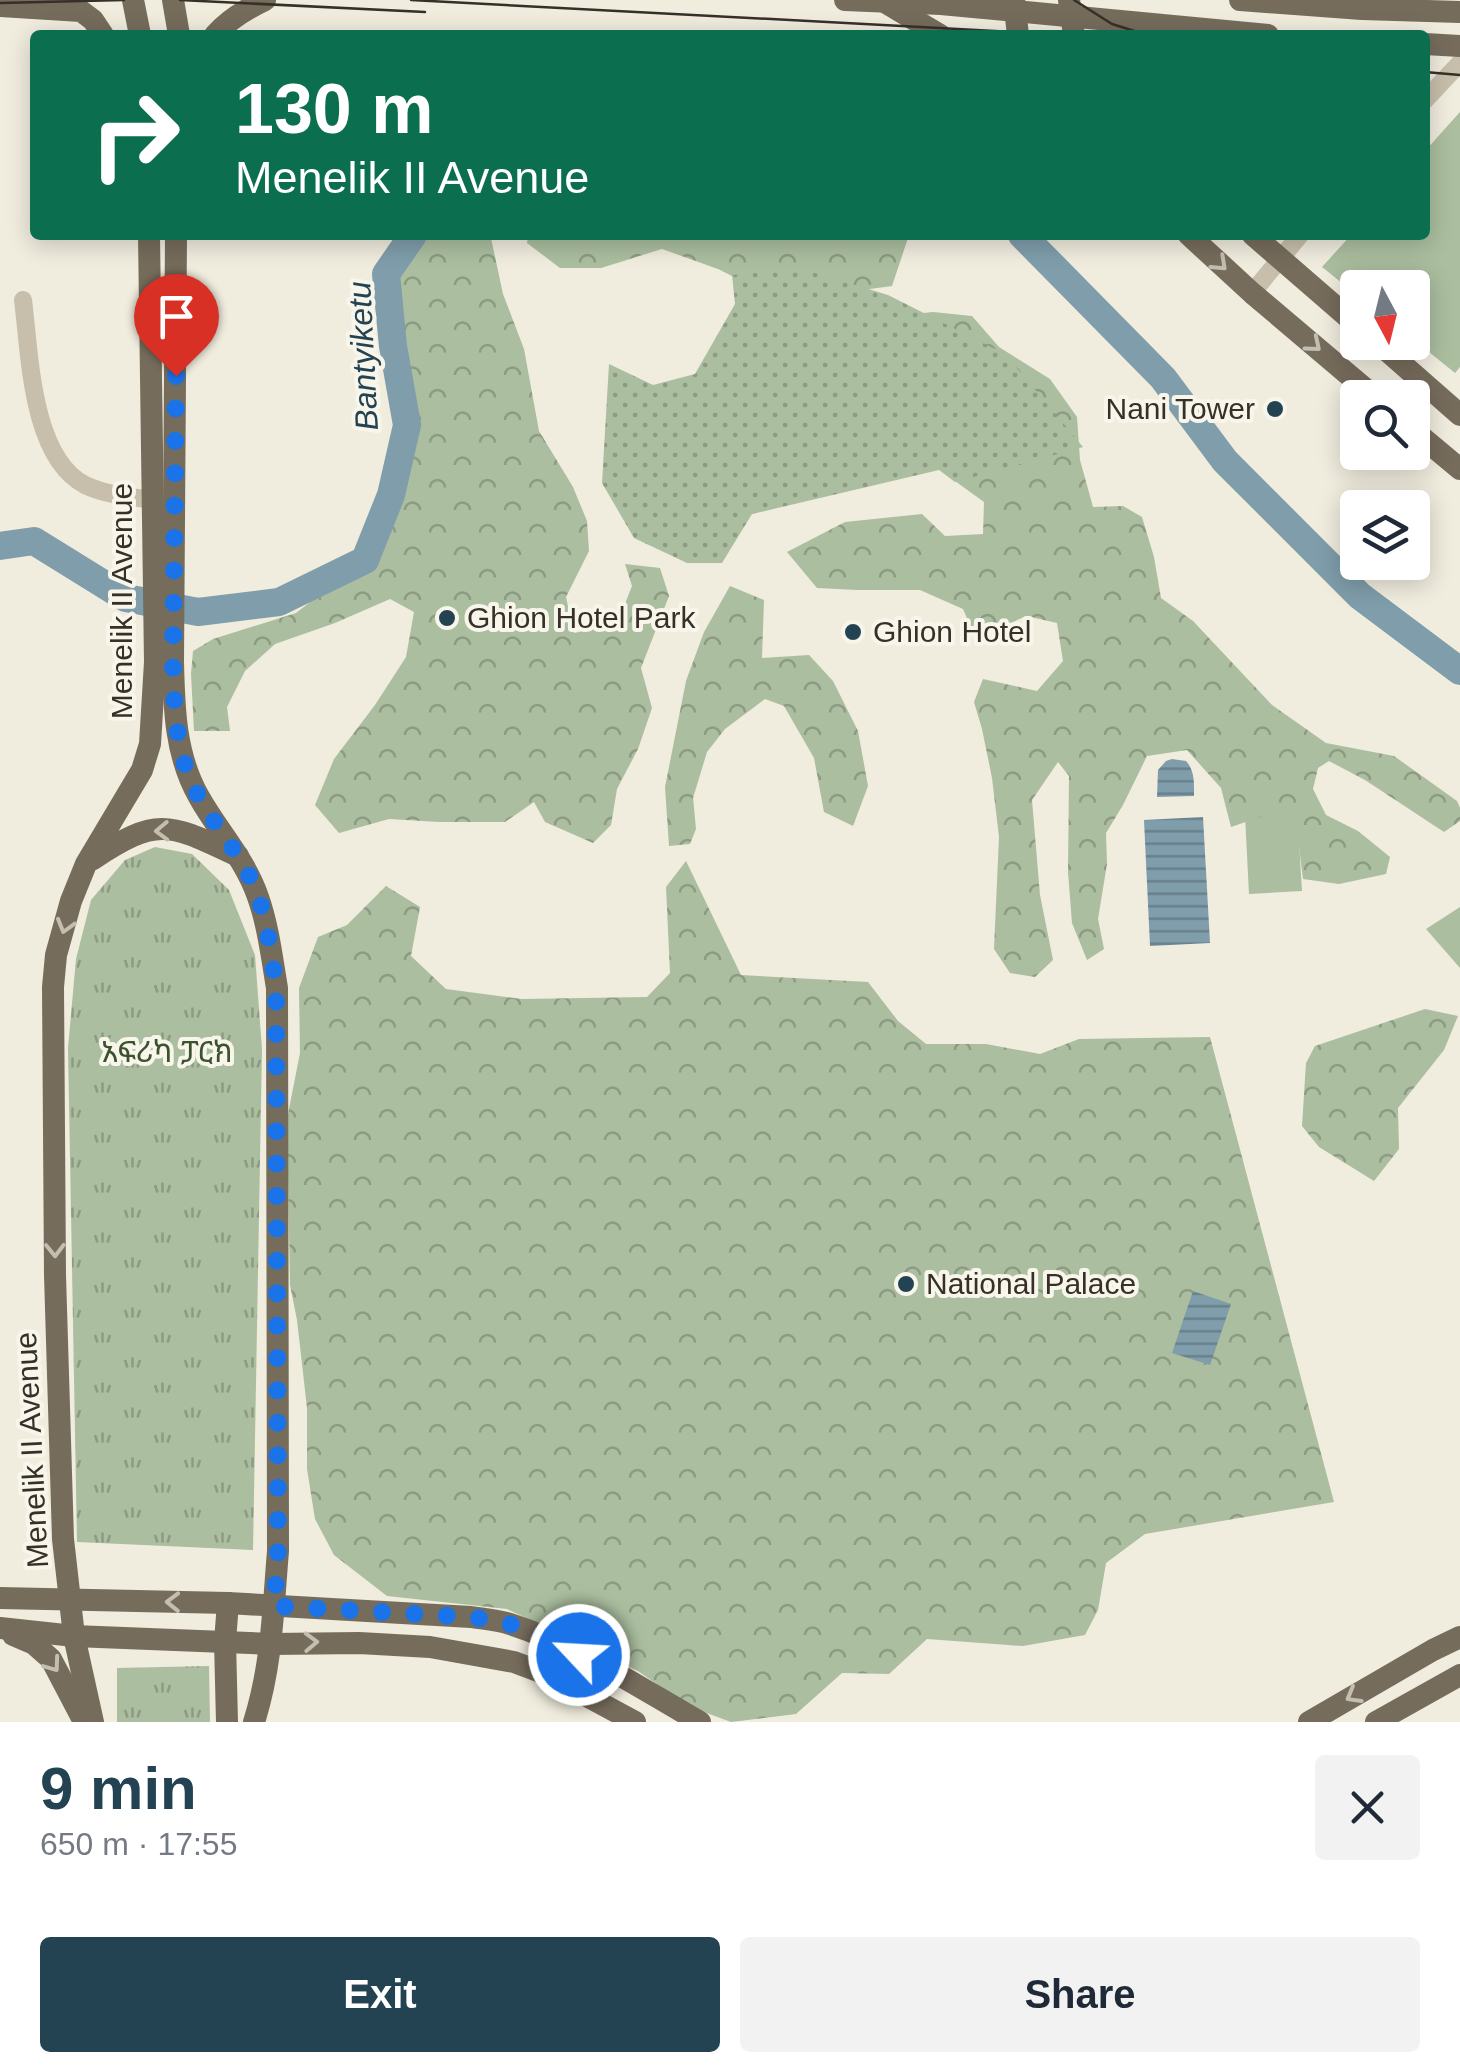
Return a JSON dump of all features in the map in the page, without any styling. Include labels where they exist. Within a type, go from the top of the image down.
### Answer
[{"type":"main road","points":[[133,0],[139,30]]},
{"type":"main road","points":[[172,0],[178,30]]},
{"type":"main road","points":[[220,30],[246,8],[265,0]]},
{"type":"main road","points":[[845,0],[941,4],[1153,30]]},
{"type":"main road","points":[[1240,0],[1460,12]]},
{"type":"main road","points":[[885,2],[932,30]]},
{"type":"main road","points":[[0,6],[80,11],[100,30]]},
{"type":"main road","points":[[1430,44],[1460,46]]},
{"type":"main road","name":"Menelik II Avenue","points":[[93,1722],[74,1636],[63,1539],[53,987],[56,955],[86,864],[142,770],[164,662],[149,240]]},
{"type":"main road","name":"Menelik II Avenue","points":[[161,510],[176,240]]},
{"type":"main road","points":[[1194,240],[1355,380]]},
{"type":"main road","points":[[1259,240],[1340,311]]},
{"type":"main road","points":[[1397,360],[1460,415]]},
{"type":"main road","points":[[1430,443],[1460,469]]},
{"type":"main road","name":"Menelik II Avenue","points":[[164,662],[185,767],[199,797],[241,858],[259,898],[276,988],[278,1551],[272,1644],[254,1722]]},
{"type":"main road","points":[[86,864],[125,838],[170,828],[241,858]]},
{"type":"main road","points":[[0,1598],[228,1603],[433,1614],[507,1623],[546,1638],[700,1722]]},
{"type":"main road","points":[[227,1722],[228,1603]]},
{"type":"main road","points":[[430,1647],[433,1614]]},
{"type":"main road","points":[[0,1629],[74,1636],[430,1647],[514,1662],[546,1674],[635,1722]]},
{"type":"main road","points":[[0,1629],[34,1644],[52,1659],[84,1722]]},
{"type":"main road","points":[[1309,1722],[1460,1637]]},
{"type":"main road","points":[[1405,1666],[1422,1694]]},
{"type":"main road","points":[[1376,1722],[1460,1675]]},
{"type":"street","points":[[1430,95],[1460,63]]},
{"type":"street","points":[[1252,293],[1296,240]]},
{"type":"street","points":[[24,300],[34,388],[54,456],[84,485],[161,510]]},
{"type":"green space","points":[[1460,112],[1460,367],[1455,373],[1430,353],[1430,270],[1340,270],[1340,281],[1322,267],[1346,240],[1430,240],[1430,145]]},
{"type":"green space","points":[[397,240],[491,240],[503,294],[524,349],[539,431],[573,487],[587,521],[589,551],[566,597],[574,633],[617,624],[632,586],[625,564],[660,568],[669,596],[641,668],[652,708],[638,749],[617,789],[611,825],[593,843],[545,822],[534,802],[505,822],[389,819],[339,833],[315,805],[334,759],[406,657],[414,612],[390,599],[275,644],[245,671],[227,707],[230,731],[194,731],[193,651],[213,639],[296,613],[348,573],[386,523],[398,454],[389,335]]},
{"type":"green space","points":[[907,240],[892,286],[804,298],[750,285],[662,249],[601,268],[560,268],[527,243]]},
{"type":"green space","points":[[803,269],[888,295],[1005,354],[1083,447],[955,482],[939,470],[752,514],[722,563],[687,563],[634,538],[602,483],[609,364],[653,385],[695,374],[735,304],[732,275]]},
{"type":"green space","points":[[933,312],[972,316],[999,347],[1050,379],[1077,417],[1080,460],[1093,507],[1123,506],[1142,517],[1161,598],[1193,621],[1272,705],[1326,743],[1394,756],[1457,801],[1460,821],[1444,832],[1329,761],[1318,768],[1313,789],[1326,815],[1358,831],[1390,857],[1386,874],[1339,884],[1303,879],[1297,831],[1275,812],[1231,827],[1221,788],[1187,750],[1147,756],[1106,833],[1107,864],[1098,919],[1104,949],[1087,960],[1072,923],[1069,776],[1058,762],[1032,800],[1040,895],[1053,960],[1035,977],[1010,973],[994,949],[999,837],[992,778],[974,702],[983,679],[1037,691],[1063,661],[1057,623],[1026,616],[976,639],[963,609],[920,590],[817,588],[787,552],[845,522],[922,514],[945,536],[983,534],[984,502],[915,452],[896,316]]},
{"type":"green space","points":[[730,586],[764,600],[762,658],[809,655],[833,681],[858,731],[868,786],[853,826],[824,812],[814,758],[784,706],[765,699],[725,729],[707,752],[693,798],[696,829],[690,844],[669,846],[665,787],[686,681],[704,632]]},
{"type":"green space","points":[[1296,793],[1302,891],[1249,894],[1244,796]]},
{"type":"green space","name":"አፍሪካ ፓርክ","points":[[155,847],[192,854],[229,890],[255,955],[262,1049],[253,1550],[77,1542],[68,1048],[76,959],[91,900],[125,860]]},
{"type":"green space","points":[[686,861],[741,975],[868,982],[898,1021],[926,1044],[986,1044],[1040,1054],[1079,1039],[1210,1037],[1334,1502],[1145,1534],[1106,1563],[1098,1610],[1085,1635],[1023,1646],[927,1639],[889,1674],[842,1673],[796,1714],[731,1722],[688,1706],[638,1671],[507,1609],[387,1596],[334,1555],[315,1519],[307,1469],[307,1408],[290,1285],[287,1119],[300,1053],[299,988],[318,937],[347,925],[386,886],[420,907],[411,956],[446,989],[522,999],[647,997],[670,973],[666,887]]},
{"type":"green space","points":[[1460,907],[1460,968],[1426,929]]},
{"type":"green space","points":[[1425,1009],[1458,1016],[1444,1050],[1398,1108],[1399,1149],[1374,1181],[1319,1147],[1302,1126],[1306,1063],[1315,1046]]},
{"type":"green space","points":[[209,1666],[210,1722],[117,1722],[117,1668]]},
{"type":"water","points":[[1172,759],[1189,765],[1194,796],[1157,797],[1158,770]]},
{"type":"water","points":[[1203,817],[1210,943],[1150,946],[1144,820]]},
{"type":"water","points":[[1193,1291],[1231,1304],[1210,1365],[1172,1353]]},
{"type":"waterway","name":"Bantyiketu","points":[[0,546],[34,541],[126,598],[198,612],[279,602],[365,560],[391,495],[407,425],[386,274],[410,240]]},
{"type":"waterway","name":"Bantyiketu","points":[[1027,240],[1163,378],[1225,461],[1360,596],[1460,671]]},
{"type":"tram line","points":[[0,3],[124,0]]},
{"type":"tram line","points":[[180,0],[425,12]]},
{"type":"tram line","points":[[411,0],[977,30]]},
{"type":"tram line","points":[[1074,0],[1112,24],[1131,30]]},
{"type":"tram line","points":[[1430,72],[1460,75]]},
{"type":"place","name":"Nani Tower","points":[[1275,409]]},
{"type":"place","name":"Ghion Hotel Park","points":[[447,618]]},
{"type":"place","name":"Ghion Hotel","points":[[853,632]]},
{"type":"place","name":"National Palace","points":[[906,1284]]},
{"type":"route","points":[[176,376],[173,661],[177,732],[185,767],[199,797],[241,858],[259,898],[276,988],[278,1551],[274,1606],[471,1617],[507,1623],[579,1655]]}]
